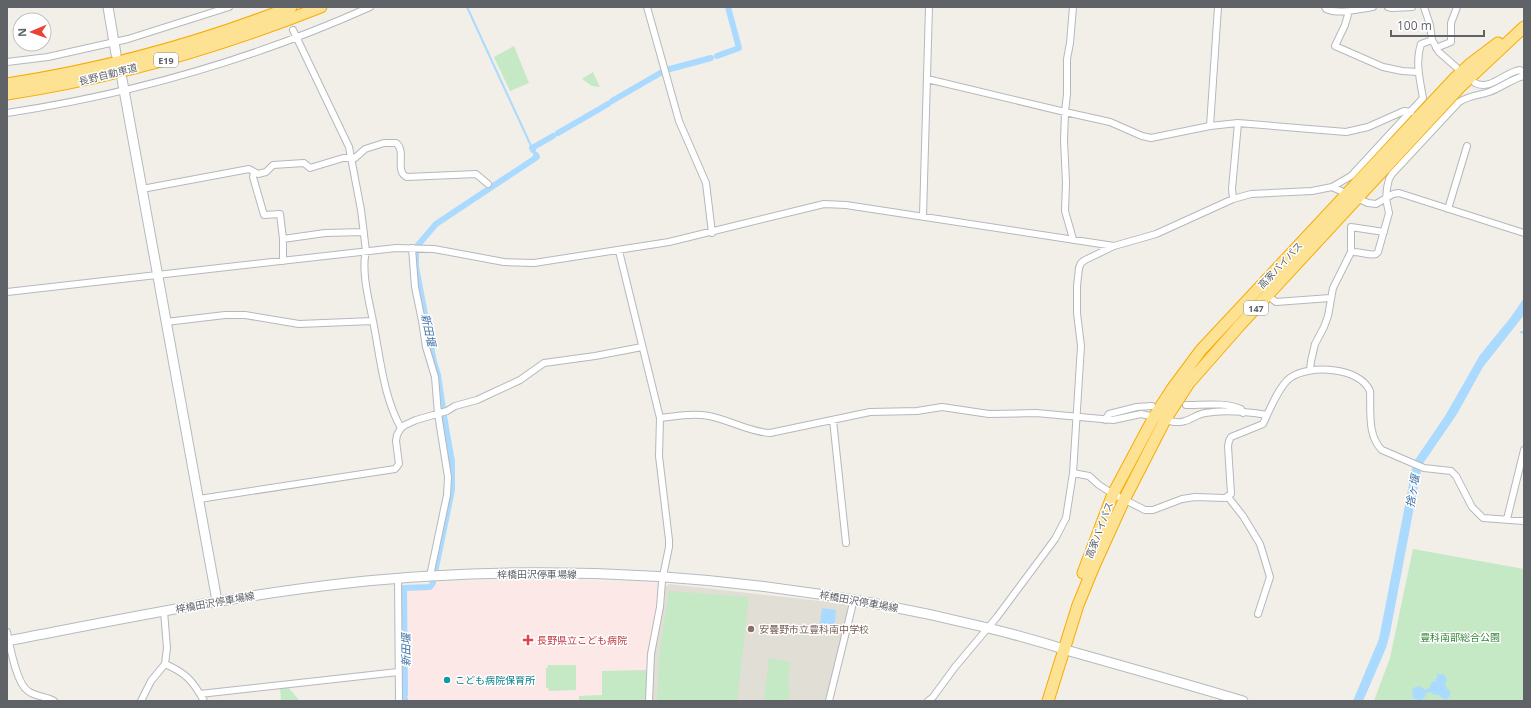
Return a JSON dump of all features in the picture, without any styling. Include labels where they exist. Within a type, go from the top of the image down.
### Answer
[{"type":"highway","name":"長野自動車道","points":[[7,84],[72,72],[161,50],[200,39],[291,7]]},
{"type":"highway","name":"長野自動車道","points":[[7,94],[72,83],[170,59],[276,25],[321,7]]},
{"type":"highway","name":"高家バイパス","points":[[1048,701],[1078,605],[1124,500],[1157,414],[1189,383],[1352,196],[1356,182],[1455,78],[1479,57],[1524,23]]},
{"type":"highway","name":"高家バイパス","points":[[1066,645],[1079,585],[1113,494],[1172,389],[1201,350],[1460,87],[1524,28]]},
{"type":"main road","points":[[108,7],[116,54]]},
{"type":"main road","points":[[122,79],[217,601]]},
{"type":"main road","name":"梓橋田沢停車場線","points":[[8,638],[217,601],[309,587],[398,578],[554,573],[662,577],[758,586],[854,599],[1066,645],[1243,701]]},
{"type":"street","points":[[7,62],[48,57],[128,39],[229,7]]},
{"type":"street","points":[[7,113],[41,108],[124,91],[208,68],[298,37],[370,7]]},
{"type":"street","points":[[647,7],[679,121],[706,183],[712,232]]},
{"type":"street","points":[[923,216],[929,7]]},
{"type":"street","points":[[1073,7],[1067,59],[1067,94],[1064,140],[1066,183],[1064,210],[1074,239]]},
{"type":"street","points":[[1210,126],[1218,7]]},
{"type":"street","points":[[1325,7],[1331,12],[1373,7]]},
{"type":"street","points":[[1388,7],[1412,7]]},
{"type":"street","points":[[1424,7],[1430,25],[1432,40],[1436,48],[1456,67]]},
{"type":"street","points":[[1436,48],[1451,42],[1451,22],[1457,7]]},
{"type":"street","points":[[1348,11],[1345,24],[1335,46],[1383,67],[1402,71],[1418,72]]},
{"type":"street","points":[[294,30],[349,147],[359,196],[364,232],[367,288],[373,321],[386,389],[397,422],[401,428]]},
{"type":"street","points":[[928,701],[933,697],[955,667],[988,628],[1062,528],[1068,510],[1073,473],[1077,418],[1081,346],[1077,312],[1077,286],[1081,263],[1114,246],[1156,234],[1233,199],[1251,194],[1312,191],[1332,187],[1351,176],[1423,98],[1418,72],[1419,52],[1421,44],[1432,40]]},
{"type":"street","points":[[1474,83],[1485,86],[1515,71],[1520,70],[1524,73]]},
{"type":"street","points":[[1351,252],[1357,251],[1373,255],[1376,254],[1389,213],[1386,199],[1389,179],[1459,102],[1468,96],[1490,92],[1509,81],[1524,76]]},
{"type":"street","points":[[927,79],[1110,122],[1142,136],[1151,138],[1210,126],[1238,123],[1346,132],[1368,127],[1404,111],[1411,112]]},
{"type":"street","points":[[1233,199],[1232,189],[1238,123]]},
{"type":"street","points":[[142,189],[249,169],[258,174],[266,172],[273,165],[304,163],[310,168],[343,158],[354,158],[365,149],[384,144],[396,143],[401,148],[402,172],[404,176],[476,174],[488,184]]},
{"type":"street","points":[[1448,209],[1467,146]]},
{"type":"street","points":[[254,173],[253,177],[264,215],[280,214],[283,239],[283,261]]},
{"type":"street","points":[[1332,187],[1368,203],[1376,204],[1392,194],[1399,193],[1524,233]]},
{"type":"street","points":[[7,292],[366,251],[412,248],[434,250],[490,260],[534,263],[669,242],[824,204],[846,205],[923,216],[1114,246]]},
{"type":"street","points":[[1310,370],[1313,350],[1328,316],[1330,298],[1336,280],[1351,252],[1351,228],[1384,232]]},
{"type":"street","points":[[283,239],[325,233],[364,232]]},
{"type":"street","points":[[412,248],[415,287],[426,347],[435,378],[438,414],[448,468],[448,485],[430,576]]},
{"type":"street","points":[[619,250],[660,418],[659,456],[669,540],[669,547],[662,577],[660,607],[651,654],[649,701]]},
{"type":"street","points":[[1267,295],[1276,302],[1330,298]]},
{"type":"street","points":[[166,322],[225,315],[245,315],[299,324],[373,321]]},
{"type":"street","points":[[198,499],[396,469],[399,464],[396,441],[401,428],[416,420],[477,400],[520,380],[544,363],[595,356],[642,347]]},
{"type":"street","points":[[1073,473],[1089,476],[1113,494],[1145,510],[1153,510],[1182,499],[1195,497],[1228,497],[1231,494],[1229,441],[1231,437],[1234,434],[1263,424],[1279,392],[1289,379],[1310,370],[1344,372],[1368,385],[1370,391],[1372,430],[1378,446],[1382,450],[1422,468],[1451,471],[1456,476],[1472,506],[1483,518],[1524,521]]},
{"type":"street","points":[[1186,406],[1221,404],[1234,406],[1241,409],[1242,413]]},
{"type":"street","points":[[1105,420],[1109,414],[1136,407],[1178,422],[1185,422],[1205,413],[1267,415]]},
{"type":"street","points":[[660,418],[691,414],[710,416],[764,433],[870,412],[917,411],[942,408],[989,414],[1036,413],[1077,418],[1088,417],[1105,420],[1114,420],[1141,414],[1157,414]]},
{"type":"street","points":[[833,420],[846,543]]},
{"type":"street","points":[[1507,519],[1524,450]]},
{"type":"street","points":[[1228,497],[1243,516],[1260,544],[1270,577],[1258,614]]},
{"type":"street","points":[[398,578],[399,701]]},
{"type":"street","points":[[830,701],[854,599]]},
{"type":"street","points":[[142,701],[151,681],[165,664],[167,648],[164,611]]},
{"type":"street","points":[[8,638],[21,684],[26,691],[34,695],[47,697],[54,701]]},
{"type":"street","points":[[165,664],[188,677],[194,683],[204,701]]},
{"type":"street","points":[[200,694],[398,672]]},
{"type":"shaded area","name":"長野県立こども病院","points":[[558,580],[659,583],[653,630],[648,651],[646,701],[407,701],[407,590],[433,587],[435,582]]},
{"type":"shaded area","name":"安曇野市立豊科南中学校","points":[[669,584],[847,604],[849,607],[827,701],[651,701],[653,652],[665,600],[665,587]]},
{"type":"green space","points":[[514,46],[529,83],[510,91],[494,57]]},
{"type":"green space","points":[[593,72],[600,87],[592,86],[582,79]]},
{"type":"green space","name":"豊科南部総合公園","points":[[1413,549],[1524,569],[1524,701],[1374,701],[1390,658]]},
{"type":"green space","points":[[669,591],[749,597],[737,701],[657,701],[659,655]]},
{"type":"green space","points":[[769,658],[790,662],[788,689],[790,689],[789,701],[764,701]]},
{"type":"green space","points":[[548,665],[576,665],[576,690],[549,691],[548,688],[546,688],[546,668]]},
{"type":"green space","points":[[647,670],[646,701],[579,701],[579,696],[602,695],[602,671]]},
{"type":"green space","points":[[288,687],[299,700],[281,701],[280,688]]},
{"type":"water","name":"捨ヶ堰","points":[[1524,298],[1524,315],[1483,367],[1457,414],[1422,465],[1386,648],[1363,701],[1353,701],[1379,639],[1415,460],[1445,416],[1480,355],[1511,317]]},
{"type":"water","points":[[822,608],[836,610],[834,632],[819,630]]},
{"type":"water","points":[[1437,674],[1444,675],[1447,679],[1445,684],[1447,689],[1450,691],[1450,696],[1445,700],[1439,695],[1435,695],[1430,692],[1426,693],[1425,697],[1421,700],[1414,699],[1412,695],[1413,688],[1419,686],[1425,690],[1429,688],[1432,682],[1436,681],[1435,679],[1437,678]]},
{"type":"waterway","points":[[467,7],[532,148]]},
{"type":"waterway","points":[[717,56],[739,48],[728,7]]},
{"type":"waterway","points":[[670,69],[711,58]]},
{"type":"waterway","points":[[612,101],[662,72]]},
{"type":"waterway","points":[[558,133],[608,104]]},
{"type":"waterway","points":[[533,150],[532,148],[553,136]]},
{"type":"waterway","name":"新田堰","points":[[418,245],[436,224],[537,157],[536,155]]},
{"type":"waterway","name":"新田堰","points":[[416,251],[416,267],[434,362],[438,375],[443,409]]},
{"type":"waterway","name":"新田堰","points":[[436,568],[452,490],[452,462],[444,416]]},
{"type":"waterway","name":"新田堰","points":[[405,694],[404,588],[430,587],[433,583]]},
{"type":"place","name":"安曇野市立豊科南中学校","points":[[751,629]]},
{"type":"place","name":"長野県立こども病院","points":[[528,640]]},
{"type":"place","name":"こども病院保育所","points":[[447,680]]}]
